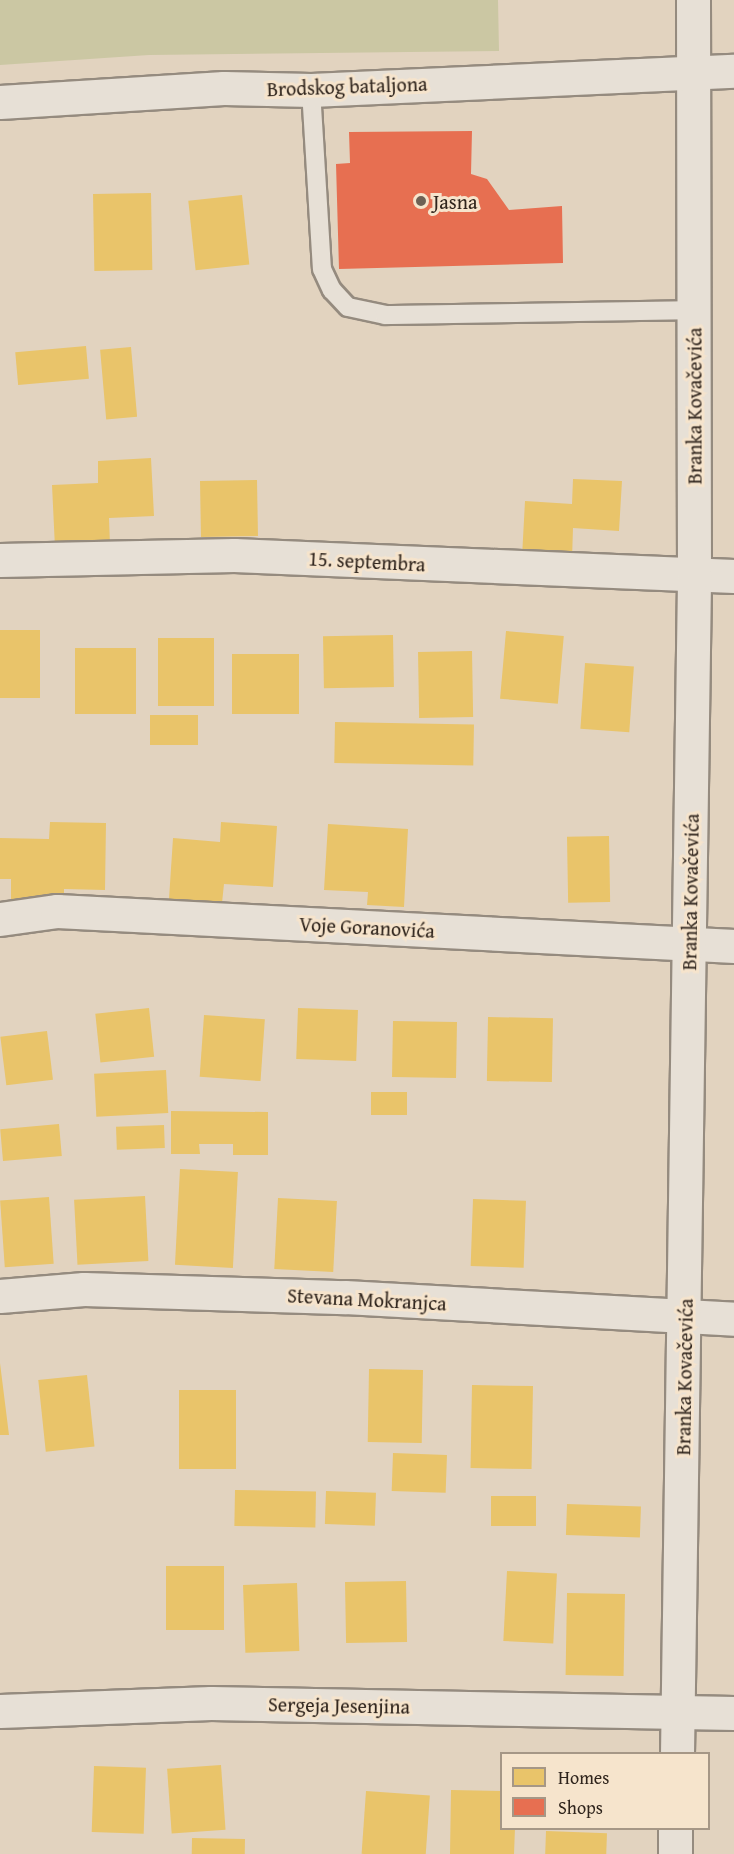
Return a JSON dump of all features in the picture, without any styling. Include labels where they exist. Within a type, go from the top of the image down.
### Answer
[{"type":"street","points":[[693,0],[694,72]]},
{"type":"street","name":"Brodskog bataljona","points":[[0,102],[224,88],[312,90],[734,70]]},
{"type":"street","name":"Branka Kovačevića","points":[[677,1752],[694,574],[694,72]]},
{"type":"street","name":"15. septembra","points":[[0,560],[234,555],[734,576]]},
{"type":"street","name":"Voje Goranovića","points":[[0,919],[57,911],[734,946]]},
{"type":"street","name":"Stevana Mokranjca","points":[[0,1296],[84,1289],[321,1296],[734,1319]]},
{"type":"street","name":"Sergeja Jesenjina","points":[[0,1711],[211,1703],[678,1711]]},
{"type":"street","points":[[678,1711],[734,1713]]},
{"type":"street","points":[[675,1830],[675,1854]]},
{"type":"lane","points":[[312,90],[322,269],[332,290],[348,307],[385,315],[693,310]]},
{"type":"shaded area","points":[[0,0],[498,0],[499,51],[149,55],[0,65]]},
{"type":"building: Homes","points":[[151,193],[152,270],[94,271],[93,194]]},
{"type":"building: Homes","points":[[242,195],[249,265],[196,270],[188,201]]},
{"type":"building: Homes","points":[[86,346],[89,379],[18,385],[15,352]]},
{"type":"building: Homes","points":[[131,347],[137,417],[106,419],[100,350]]},
{"type":"building: Homes","points":[[151,458],[154,516],[109,518],[110,545],[55,548],[52,485],[98,483],[98,461]]},
{"type":"building: Homes","points":[[573,479],[622,481],[619,531],[573,528],[572,559],[522,557],[525,501],[572,504]]},
{"type":"building: Homes","points":[[257,480],[258,536],[201,537],[200,481]]},
{"type":"building: Homes","points":[[0,630],[40,630],[40,698],[0,698]]},
{"type":"building: Homes","points":[[506,631],[564,636],[558,704],[500,699]]},
{"type":"building: Homes","points":[[393,635],[394,687],[324,688],[323,636]]},
{"type":"building: Homes","points":[[158,638],[214,638],[214,706],[158,706]]},
{"type":"building: Homes","points":[[75,648],[136,648],[136,714],[75,714]]},
{"type":"building: Homes","points":[[472,651],[473,717],[419,718],[418,652]]},
{"type":"building: Homes","points":[[232,654],[299,654],[299,714],[232,714]]},
{"type":"building: Homes","points":[[585,663],[634,666],[629,732],[580,729]]},
{"type":"building: Homes","points":[[150,715],[198,715],[198,745],[150,745]]},
{"type":"building: Homes","points":[[335,722],[474,724],[473,765],[334,763]]},
{"type":"building: Homes","points":[[50,822],[106,823],[105,890],[64,889],[64,902],[11,901],[11,879],[0,879],[0,838],[49,839]]},
{"type":"building: Homes","points":[[221,822],[277,826],[273,887],[224,884],[222,903],[169,899],[173,838],[220,842]]},
{"type":"building: Homes","points":[[328,824],[408,829],[404,907],[367,905],[368,892],[324,890]]},
{"type":"building: Homes","points":[[609,836],[610,902],[568,903],[567,837]]},
{"type":"building: Homes","points":[[149,1008],[154,1057],[100,1062],[95,1014]]},
{"type":"building: Homes","points":[[298,1008],[358,1010],[356,1061],[296,1059]]},
{"type":"building: Homes","points":[[204,1015],[265,1019],[261,1081],[200,1077]]},
{"type":"building: Homes","points":[[488,1017],[553,1018],[552,1082],[487,1081]]},
{"type":"building: Homes","points":[[393,1021],[457,1022],[456,1078],[392,1077]]},
{"type":"building: Homes","points":[[47,1031],[53,1080],[6,1085],[0,1037]]},
{"type":"building: Homes","points":[[166,1070],[168,1113],[96,1117],[94,1074]]},
{"type":"building: Homes","points":[[371,1092],[407,1092],[407,1115],[371,1115]]},
{"type":"building: Homes","points":[[171,1111],[268,1112],[268,1155],[233,1155],[233,1144],[199,1144],[200,1154],[171,1154]]},
{"type":"building: Homes","points":[[59,1124],[62,1156],[3,1161],[0,1129]]},
{"type":"building: Homes","points":[[164,1125],[165,1148],[117,1150],[116,1127]]},
{"type":"building: Homes","points":[[180,1169],[238,1172],[233,1268],[175,1265]]},
{"type":"building: Homes","points":[[145,1196],[148,1261],[77,1265],[74,1200]]},
{"type":"building: Homes","points":[[49,1197],[54,1264],[5,1267],[0,1200]]},
{"type":"building: Homes","points":[[278,1198],[337,1201],[333,1272],[274,1269]]},
{"type":"building: Homes","points":[[473,1199],[526,1201],[524,1268],[471,1266]]},
{"type":"building: Homes","points":[[0,1363],[9,1435],[0,1435]]},
{"type":"building: Homes","points":[[369,1369],[423,1370],[422,1443],[368,1442]]},
{"type":"building: Homes","points":[[87,1375],[95,1447],[46,1452],[38,1380]]},
{"type":"building: Homes","points":[[472,1385],[533,1386],[532,1469],[471,1468]]},
{"type":"building: Homes","points":[[179,1390],[236,1390],[236,1469],[179,1469]]},
{"type":"building: Homes","points":[[393,1453],[447,1455],[446,1493],[392,1491]]},
{"type":"building: Homes","points":[[235,1490],[316,1491],[315,1527],[234,1526]]},
{"type":"building: Homes","points":[[326,1491],[376,1493],[375,1526],[325,1524]]},
{"type":"building: Homes","points":[[491,1496],[536,1496],[536,1526],[491,1526]]},
{"type":"building: Homes","points":[[567,1504],[641,1507],[640,1538],[566,1535]]},
{"type":"building: Homes","points":[[166,1566],[224,1566],[224,1630],[166,1630]]},
{"type":"building: Homes","points":[[507,1571],[557,1574],[553,1644],[503,1641]]},
{"type":"building: Homes","points":[[406,1581],[407,1642],[346,1643],[345,1582]]},
{"type":"building: Homes","points":[[297,1583],[299,1651],[245,1653],[243,1585]]},
{"type":"building: Homes","points":[[567,1593],[625,1594],[624,1676],[566,1675]]},
{"type":"building: Homes","points":[[221,1765],[226,1830],[172,1834],[167,1769]]},
{"type":"building: Homes","points":[[94,1766],[146,1768],[144,1834],[92,1832]]},
{"type":"building: Homes","points":[[451,1790],[500,1791],[500,1830],[515,1830],[514,1854],[450,1854]]},
{"type":"building: Homes","points":[[366,1791],[430,1795],[426,1854],[362,1854]]},
{"type":"building: Homes","points":[[546,1831],[607,1833],[606,1854],[545,1854]]},
{"type":"building: Homes","points":[[192,1838],[245,1839],[245,1854],[192,1854]]},
{"type":"building: Shops","name":"Jasna","points":[[472,131],[471,174],[487,179],[509,210],[562,206],[563,263],[339,269],[336,164],[350,163],[349,132]]},
{"type":"place","name":"Jasna","points":[[421,201]]}]
